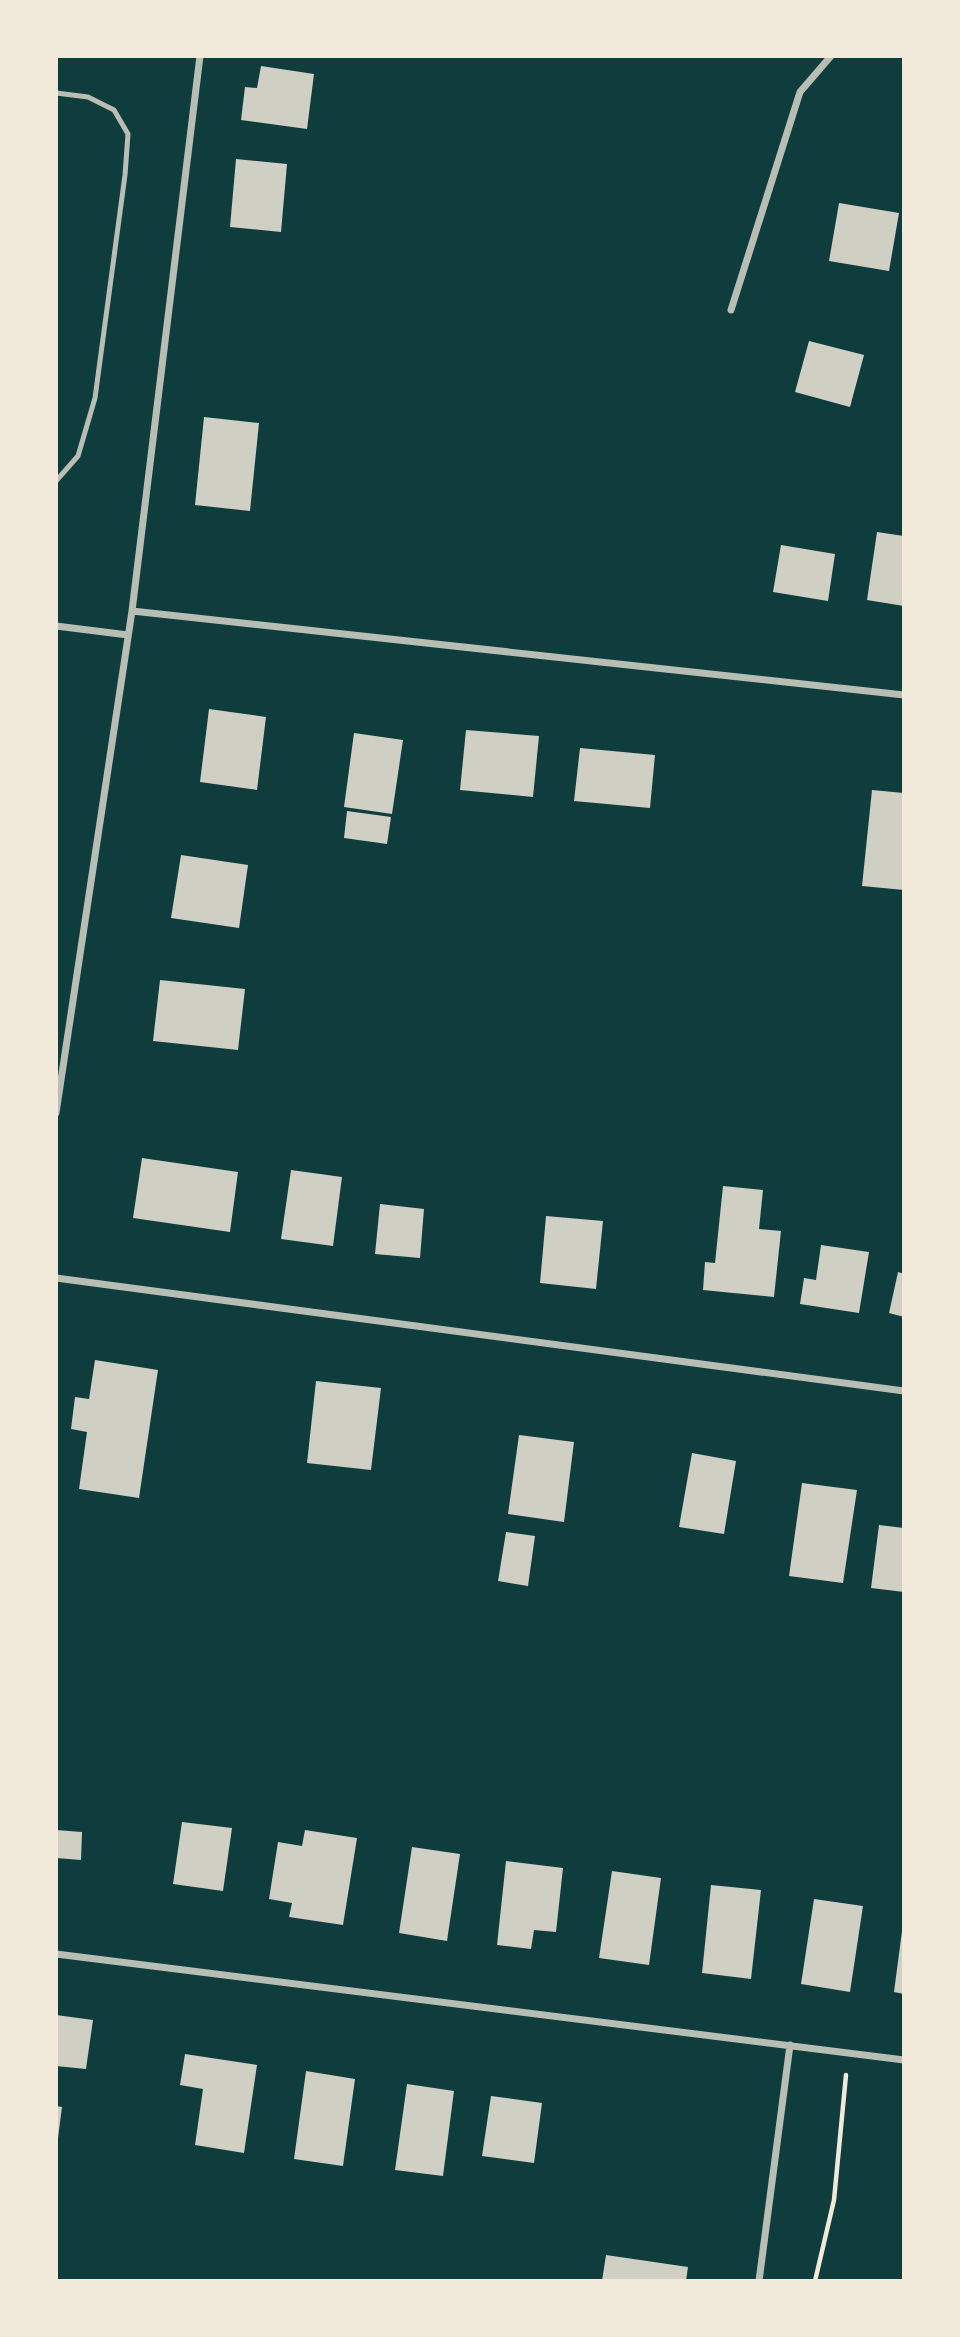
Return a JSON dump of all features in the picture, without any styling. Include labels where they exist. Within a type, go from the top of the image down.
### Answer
[{"type":"street","points":[[56,1113],[132,611],[200,56]]},
{"type":"street","points":[[731,310],[800,92],[831,56]]},
{"type":"street","points":[[132,611],[904,695]]},
{"type":"street","points":[[56,626],[128,635]]},
{"type":"street","points":[[56,1278],[904,1391]]},
{"type":"street","points":[[56,1954],[904,2060]]},
{"type":"street","points":[[759,2281],[790,2045]]},
{"type":"lane","points":[[56,93],[89,97],[114,110],[128,134],[125,175],[95,397],[78,456],[56,481]]},
{"type":"path","points":[[815,2281],[834,2200],[848,2053]]},
{"type":"building","points":[[261,66],[314,74],[307,129],[241,120],[245,87],[257,88]]},
{"type":"building","points":[[236,159],[287,164],[281,232],[230,227]]},
{"type":"building","points":[[839,203],[899,213],[889,271],[829,261]]},
{"type":"building","points":[[809,341],[864,355],[850,407],[795,392]]},
{"type":"building","points":[[204,417],[259,423],[250,511],[195,505]]},
{"type":"building","points":[[877,532],[904,536],[904,606],[867,600]]},
{"type":"building","points":[[781,545],[835,554],[828,601],[773,592]]},
{"type":"building","points":[[209,709],[266,717],[257,790],[200,782]]},
{"type":"building","points":[[466,730],[539,736],[533,797],[460,790]]},
{"type":"building","points":[[354,733],[403,740],[392,814],[344,807]]},
{"type":"building","points":[[580,748],[655,755],[650,808],[574,801]]},
{"type":"building","points":[[872,790],[904,793],[904,890],[862,886]]},
{"type":"building","points":[[347,811],[391,817],[387,844],[344,838]]},
{"type":"building","points":[[181,855],[248,865],[239,928],[171,918]]},
{"type":"building","points":[[160,980],[245,989],[238,1050],[153,1041]]},
{"type":"building","points":[[142,1158],[238,1172],[230,1232],[133,1218]]},
{"type":"building","points":[[291,1170],[342,1177],[333,1246],[281,1239]]},
{"type":"building","points":[[723,1186],[763,1190],[759,1229],[781,1231],[774,1297],[703,1290],[705,1262],[715,1263]]},
{"type":"building","points":[[380,1204],[424,1209],[420,1258],[375,1254]]},
{"type":"building","points":[[546,1216],[603,1221],[596,1289],[540,1283]]},
{"type":"building","points":[[821,1245],[869,1252],[859,1313],[800,1304],[804,1278],[816,1280]]},
{"type":"building","points":[[898,1272],[904,1274],[904,1317],[889,1313]]},
{"type":"building","points":[[95,1360],[158,1370],[139,1498],[79,1489],[87,1432],[71,1429],[75,1397],[89,1399]]},
{"type":"building","points":[[316,1381],[381,1388],[371,1470],[307,1463]]},
{"type":"building","points":[[519,1435],[574,1442],[564,1522],[508,1514]]},
{"type":"building","points":[[692,1453],[736,1461],[724,1534],[679,1527]]},
{"type":"building","points":[[802,1483],[857,1490],[843,1583],[789,1576]]},
{"type":"building","points":[[879,1525],[904,1528],[904,1592],[871,1588]]},
{"type":"building","points":[[506,1532],[535,1536],[528,1586],[498,1581]]},
{"type":"building","points":[[182,1822],[232,1828],[223,1891],[173,1884]]},
{"type":"building","points":[[56,1830],[82,1832],[81,1860],[56,1858]]},
{"type":"building","points":[[305,1830],[357,1838],[343,1925],[289,1917],[292,1903],[269,1899],[278,1842],[302,1846]]},
{"type":"building","points":[[412,1847],[460,1854],[447,1941],[399,1933]]},
{"type":"building","points":[[506,1861],[563,1868],[556,1932],[534,1930],[531,1949],[497,1945]]},
{"type":"building","points":[[612,1871],[661,1878],[649,1965],[599,1958]]},
{"type":"building","points":[[711,1885],[761,1890],[751,1979],[702,1973]]},
{"type":"building","points":[[814,1899],[863,1906],[850,1992],[801,1984]]},
{"type":"building","points":[[904,1931],[904,1994],[894,1992]]},
{"type":"building","points":[[56,2015],[93,2020],[86,2069],[56,2066]]},
{"type":"building","points":[[185,2054],[257,2065],[244,2153],[195,2145],[203,2089],[180,2085]]},
{"type":"building","points":[[306,2071],[355,2079],[343,2166],[294,2159]]},
{"type":"building","points":[[407,2084],[454,2091],[443,2176],[395,2170]]},
{"type":"building","points":[[491,2096],[542,2103],[534,2163],[482,2156]]},
{"type":"building","points":[[56,2106],[62,2107],[58,2138],[56,2138]]},
{"type":"building","points":[[606,2255],[688,2267],[686,2281],[602,2281]]}]
